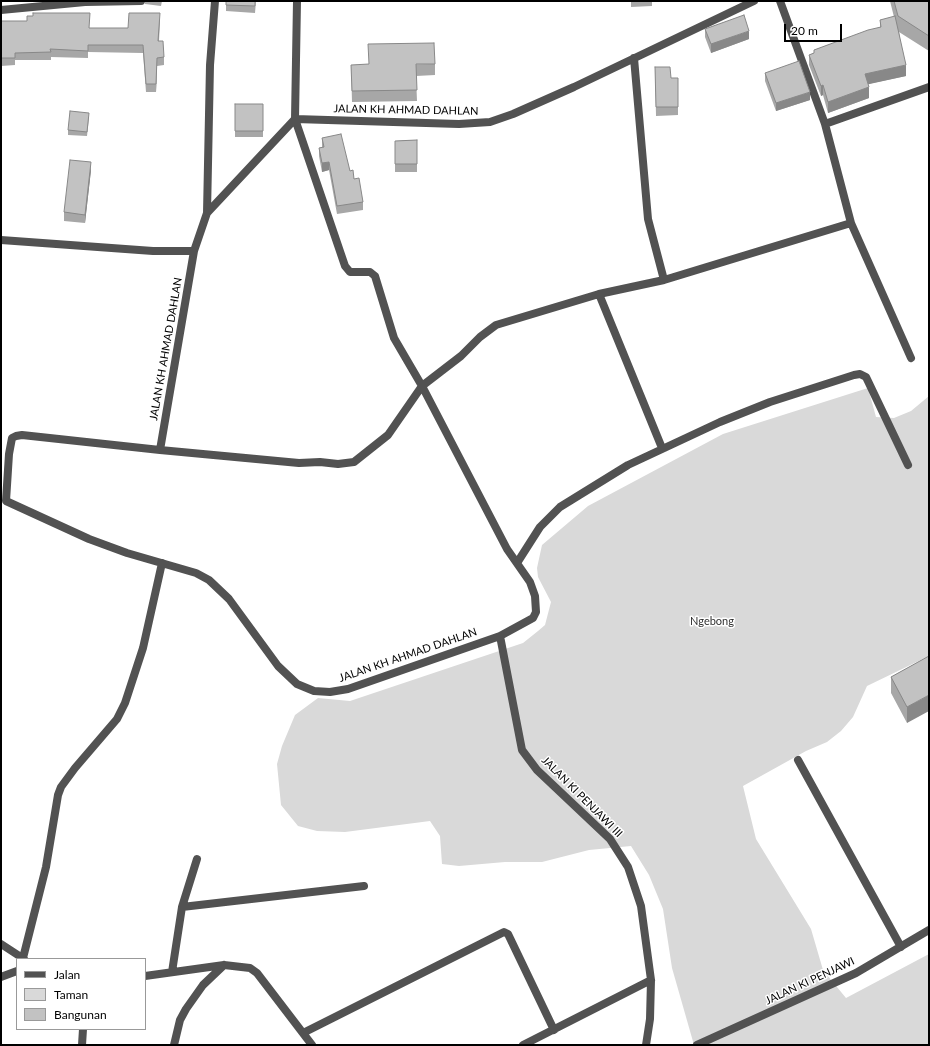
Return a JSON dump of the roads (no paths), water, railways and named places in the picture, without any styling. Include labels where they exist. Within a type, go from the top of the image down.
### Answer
[{"type":"street","points":[[1,10],[85,2],[141,1]]},
{"type":"street","points":[[207,213],[210,65],[215,1]]},
{"type":"street","points":[[297,1],[295,119],[345,266],[350,272],[370,272],[375,276],[394,338],[422,386],[461,356],[480,337],[496,326],[599,294],[664,280],[851,223]]},
{"type":"street","name":"JALAN KH AHMAD DAHLAN","points":[[160,450],[194,251],[207,213],[295,119],[459,124],[490,122],[513,114],[754,1]]},
{"type":"street","points":[[780,1],[825,124],[851,223],[910,358]]},
{"type":"street","points":[[634,58],[648,219],[664,280]]},
{"type":"street","points":[[825,124],[929,87]]},
{"type":"street","points":[[1,240],[153,251],[194,251]]},
{"type":"street","points":[[599,294],[662,448]]},
{"type":"street","points":[[517,563],[540,527],[560,507],[628,465],[662,448],[770,402],[860,374],[868,380],[908,465]]},
{"type":"street","name":"JALAN KH AHMAD DAHLAN","points":[[422,386],[508,548],[517,563],[527,575],[533,590],[536,612],[533,618],[500,636],[348,688],[330,692],[314,691],[297,684],[282,670],[229,599],[209,580],[196,573],[89,539],[4,501],[9,454],[12,438],[16,436],[22,435],[160,450],[299,463],[320,462],[338,464],[354,462],[388,435],[422,386]]},
{"type":"street","points":[[23,958],[46,867],[58,795],[61,787],[75,768],[117,719],[125,703],[143,648],[162,563]]},
{"type":"street","name":"JALAN KI PENJAWI III","points":[[500,636],[522,750],[537,770],[610,839],[628,867],[641,906],[651,980],[650,1019],[646,1045]]},
{"type":"street","points":[[798,760],[901,947]]},
{"type":"street","points":[[172,972],[182,907],[197,859]]},
{"type":"street","points":[[182,907],[364,886]]},
{"type":"street","name":"JALAN KI PENJAWI","points":[[697,1045],[856,973],[929,930]]},
{"type":"street","points":[[303,1033],[504,932],[508,934],[554,1030]]},
{"type":"street","points":[[1,944],[22,958]]},
{"type":"street","points":[[174,1045],[180,1020],[186,1009],[203,985],[224,965]]},
{"type":"street","points":[[146,976],[224,965],[250,968],[257,973],[312,1045]]},
{"type":"street","points":[[1,977],[16,971]]},
{"type":"street","points":[[523,1045],[651,980]]},
{"type":"street","points":[[82,1045],[83,1030]]},
{"type":"park label","name":"Ngebong","points":[[712,621]]}]
